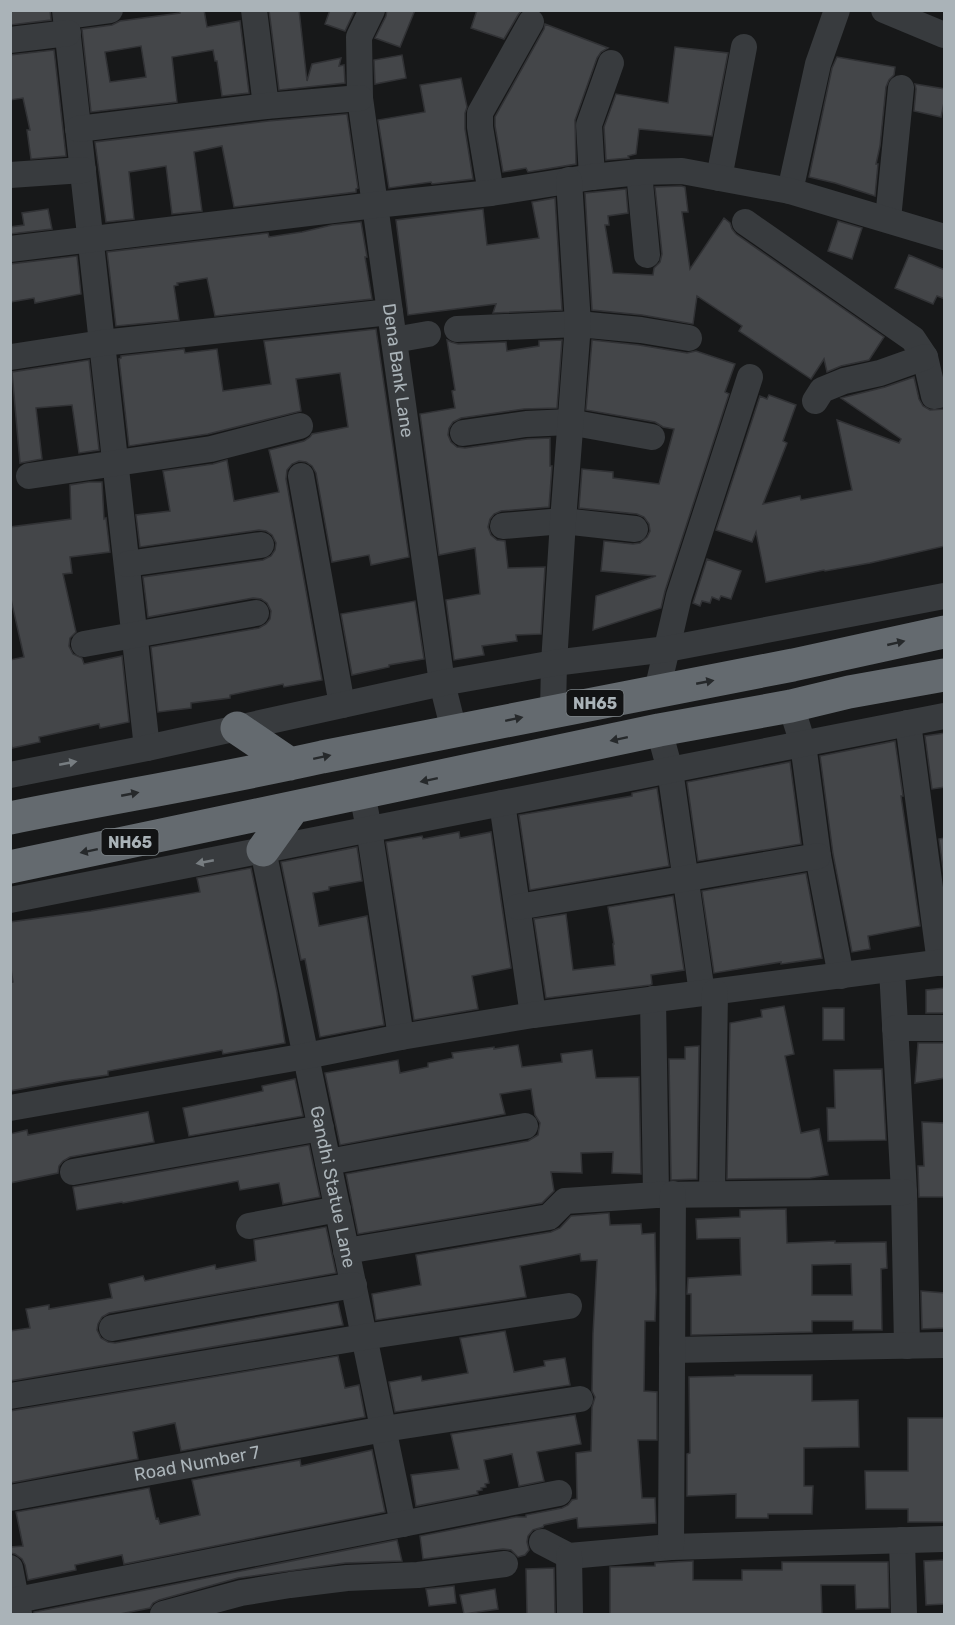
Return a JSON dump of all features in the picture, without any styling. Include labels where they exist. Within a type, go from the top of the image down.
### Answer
[{"type":"highway","name":"NH65","points":[[10,818],[244,774],[945,632]]},
{"type":"highway","points":[[844,654],[849,692]]},
{"type":"highway","name":"NH65","points":[[10,867],[659,730],[945,675]]},
{"type":"highway","points":[[237,728],[290,764]]},
{"type":"highway","points":[[263,850],[293,808]]},
{"type":"street","points":[[10,40],[66,20],[110,10]]},
{"type":"street","points":[[254,10],[266,106]]},
{"type":"street","name":"Dena Bank Lane","points":[[372,10],[359,37],[360,98],[442,683],[454,731]]},
{"type":"street","points":[[790,191],[818,64],[837,10]]},
{"type":"street","points":[[884,10],[945,35]]},
{"type":"street","points":[[66,20],[147,748]]},
{"type":"street","points":[[491,194],[480,127],[480,113],[531,22]]},
{"type":"street","points":[[719,178],[744,47]]},
{"type":"street","points":[[553,711],[562,521],[578,324],[575,263],[581,179],[589,125],[611,63]]},
{"type":"street","points":[[888,219],[901,88]]},
{"type":"street","points":[[78,129],[266,106],[360,98]]},
{"type":"street","points":[[10,175],[83,170]]},
{"type":"street","points":[[10,249],[375,205],[491,194],[639,172],[682,171],[790,191],[945,237]]},
{"type":"street","points":[[639,172],[647,255]]},
{"type":"street","points":[[745,222],[913,339],[925,357],[934,396],[945,394]]},
{"type":"street","points":[[11,357],[102,343],[390,312]]},
{"type":"street","points":[[457,329],[578,324],[641,330],[689,339]]},
{"type":"street","points":[[394,340],[428,334]]},
{"type":"street","points":[[815,401],[822,390],[844,381],[880,373],[925,357]]},
{"type":"street","points":[[657,690],[679,596],[750,377]]},
{"type":"street","points":[[464,433],[526,423],[569,422],[652,436]]},
{"type":"street","points":[[28,476],[211,449],[300,426]]},
{"type":"street","points":[[301,476],[342,705]]},
{"type":"street","points":[[503,526],[562,521],[635,529]]},
{"type":"street","points":[[127,564],[261,545]]},
{"type":"street","points":[[10,775],[147,748],[442,683],[554,663],[667,649],[945,596]]},
{"type":"street","points":[[84,644],[256,613]]},
{"type":"street","points":[[791,706],[803,744],[818,856],[841,976]]},
{"type":"street","points":[[10,900],[945,716]]},
{"type":"street","points":[[10,1108],[533,1015],[942,963],[908,723]]},
{"type":"street","points":[[659,730],[670,770],[686,879],[709,992],[712,1194]]},
{"type":"street","points":[[362,793],[401,1037]]},
{"type":"street","points":[[502,803],[533,1015]]},
{"type":"street","name":"Gandhi Statue Lane","points":[[263,850],[403,1524]]},
{"type":"street","points":[[518,907],[818,856]]},
{"type":"street","points":[[892,969],[908,1346]]},
{"type":"street","points":[[653,999],[672,1350],[671,1547]]},
{"type":"street","points":[[895,1028],[945,1028]]},
{"type":"street","points":[[328,1162],[525,1126]]},
{"type":"street","points":[[73,1172],[321,1128]]},
{"type":"street","points":[[346,1251],[549,1217],[565,1201],[665,1195],[903,1192]]},
{"type":"street","points":[[249,1226],[338,1209]]},
{"type":"street","points":[[112,1328],[354,1285]]},
{"type":"street","points":[[10,1396],[364,1337],[569,1306]]},
{"type":"street","points":[[672,1350],[945,1345]]},
{"type":"street","name":"Road Number 7","points":[[10,1498],[384,1429],[580,1400]]},
{"type":"street","points":[[10,1568],[18,1607],[403,1524],[559,1493]]},
{"type":"street","points":[[542,1542],[569,1556],[671,1547],[945,1539]]},
{"type":"street","points":[[902,1540],[904,1614]]},
{"type":"street","points":[[569,1556],[570,1614]]},
{"type":"street","points":[[163,1614],[241,1593],[290,1585],[347,1578],[418,1575],[505,1564]]},
{"type":"building","points":[[10,10],[50,10],[51,20],[10,25]]},
{"type":"building","points":[[180,10],[204,10],[207,27],[240,21],[249,93],[222,96],[217,61],[215,61],[213,50],[172,57],[177,102],[91,112],[82,29],[180,13]],"holes":[[[141,46],[146,77],[110,82],[105,52]]]},
{"type":"building","points":[[269,10],[299,10],[307,81],[312,64],[341,58],[339,66],[344,65],[345,83],[279,90]]},
{"type":"building","points":[[330,10],[355,10],[345,31],[325,24]]},
{"type":"building","points":[[387,10],[415,10],[400,47],[375,38]]},
{"type":"building","points":[[477,10],[522,10],[504,39],[471,28]]},
{"type":"building","points":[[545,24],[608,48],[597,58],[575,120],[576,164],[528,172],[526,168],[503,172],[495,117]]},
{"type":"building","points":[[675,47],[728,53],[712,136],[639,129],[636,154],[628,156],[629,158],[606,160],[604,127],[616,94],[668,103]]},
{"type":"building","points":[[54,50],[66,156],[31,159],[27,130],[30,130],[23,98],[10,100],[10,55]]},
{"type":"building","points":[[402,55],[406,78],[375,84],[374,60]]},
{"type":"building","points":[[837,57],[895,67],[894,75],[886,87],[876,164],[878,164],[875,196],[809,177],[832,68]]},
{"type":"building","points":[[461,78],[467,107],[465,129],[473,179],[389,188],[378,120],[425,112],[420,85]]},
{"type":"building","points":[[915,84],[945,89],[941,117],[914,111]]},
{"type":"building","points":[[347,114],[358,188],[356,192],[234,207],[222,146],[194,152],[202,211],[172,214],[166,166],[129,172],[134,219],[106,222],[95,142]]},
{"type":"building","points":[[655,187],[685,187],[688,212],[682,212],[690,269],[724,218],[736,234],[884,337],[869,360],[841,366],[827,372],[824,359],[811,379],[739,331],[742,326],[697,296],[693,324],[642,315],[592,310],[585,193],[626,189],[628,213],[608,216],[609,225],[605,225],[613,273],[653,275],[654,268],[660,262],[662,254]]},
{"type":"building","points":[[555,198],[562,310],[493,313],[496,304],[408,315],[396,220],[483,209],[487,245],[539,238],[532,202]]},
{"type":"building","points":[[48,209],[52,229],[10,234],[10,227],[24,225],[22,213]]},
{"type":"building","points":[[838,221],[862,228],[852,259],[828,251]]},
{"type":"building","points":[[361,222],[372,299],[215,316],[207,278],[177,283],[178,285],[174,286],[179,320],[116,326],[107,252],[268,233],[269,237]]},
{"type":"building","points":[[909,255],[945,270],[945,299],[937,296],[933,304],[895,288]]},
{"type":"building","points":[[77,256],[81,294],[35,303],[34,298],[10,302],[10,264]]},
{"type":"building","points":[[376,329],[409,557],[371,565],[369,555],[332,562],[316,473],[306,462],[299,461],[292,464],[287,470],[286,479],[322,680],[284,687],[283,684],[230,695],[230,698],[191,703],[191,708],[158,712],[151,647],[259,628],[270,619],[271,611],[267,603],[253,598],[148,617],[143,577],[263,560],[271,556],[276,543],[272,535],[259,530],[140,547],[136,515],[170,511],[163,471],[227,460],[234,501],[279,492],[269,450],[304,441],[312,434],[348,427],[340,373],[296,379],[301,411],[208,434],[129,446],[119,359],[121,356],[184,349],[185,353],[217,349],[223,391],[271,384],[264,341]]},
{"type":"building","points":[[447,340],[458,344],[506,342],[507,351],[539,346],[539,341],[562,340],[557,408],[524,409],[461,418],[453,422],[449,428],[448,435],[451,442],[457,447],[465,448],[550,438],[550,466],[552,466],[549,507],[501,511],[494,514],[488,527],[491,535],[497,540],[505,541],[508,568],[545,567],[541,634],[516,635],[517,641],[482,646],[484,655],[454,660],[446,600],[480,594],[475,548],[439,555],[420,414],[455,408],[452,391],[455,390]]},
{"type":"building","points":[[592,340],[687,353],[696,351],[735,364],[725,392],[729,394],[661,608],[593,630],[596,596],[656,576],[601,571],[604,541],[640,543],[650,531],[649,524],[644,517],[637,514],[579,508],[582,469],[613,472],[613,478],[659,484],[674,429],[663,427],[655,422],[586,410]]},
{"type":"building","points":[[89,360],[99,450],[79,453],[72,405],[36,408],[42,459],[20,463],[12,372]]},
{"type":"building","points":[[914,377],[923,406],[930,410],[945,409],[945,546],[870,563],[766,582],[756,532],[752,542],[716,530],[760,396],[767,399],[769,395],[796,405],[783,441],[787,443],[763,504],[800,496],[801,500],[852,490],[837,420],[899,443],[901,439],[841,398]]},
{"type":"building","points":[[102,482],[104,519],[106,518],[110,552],[70,557],[72,573],[63,574],[76,632],[70,638],[69,646],[73,654],[82,658],[84,664],[122,656],[129,722],[100,728],[99,724],[39,737],[40,742],[12,748],[10,740],[10,660],[24,657],[10,595],[10,527],[71,519],[70,485]]},
{"type":"building","points":[[707,559],[741,571],[731,599],[721,596],[719,600],[712,597],[710,603],[702,601],[700,606],[693,603]]},
{"type":"building","points":[[415,601],[424,659],[352,675],[341,614]]},
{"type":"building","points":[[945,733],[945,787],[932,789],[925,736]]},
{"type":"building","points":[[895,741],[920,926],[868,936],[870,949],[852,952],[833,854],[820,756]]},
{"type":"building","points":[[790,762],[801,844],[698,861],[687,782]]},
{"type":"building","points":[[657,788],[669,866],[530,890],[519,815],[632,796],[632,793]]},
{"type":"building","points":[[459,832],[460,838],[491,832],[511,968],[472,976],[478,1009],[414,1020],[386,842],[422,836],[423,839]]},
{"type":"building","points":[[945,838],[945,883],[939,839]]},
{"type":"building","points":[[357,847],[362,881],[329,887],[329,890],[313,893],[319,926],[367,916],[384,1025],[320,1037],[305,959],[301,960],[281,862]]},
{"type":"building","points":[[251,868],[277,992],[285,1043],[223,1054],[222,1050],[108,1071],[108,1075],[10,1091],[10,983],[13,982],[10,963],[10,922],[200,892],[197,878]]},
{"type":"building","points":[[806,873],[822,958],[714,973],[702,891]]},
{"type":"building","points":[[673,896],[684,970],[651,975],[652,984],[650,985],[546,998],[534,919],[566,914],[573,970],[615,965],[608,907]]},
{"type":"building","points":[[945,988],[945,1013],[926,1013],[926,990]]},
{"type":"building","points":[[784,1006],[794,1054],[785,1056],[801,1133],[819,1129],[828,1175],[810,1178],[727,1179],[730,1023],[762,1017],[761,1010]]},
{"type":"building","points":[[823,1008],[844,1008],[844,1040],[823,1040]]},
{"type":"building","points":[[918,1043],[945,1043],[945,1078],[915,1083]]},
{"type":"building","points":[[518,1045],[522,1067],[562,1062],[561,1054],[592,1050],[596,1078],[639,1077],[641,1174],[612,1173],[613,1152],[581,1153],[582,1173],[551,1172],[554,1191],[542,1203],[358,1234],[346,1174],[528,1141],[538,1135],[540,1123],[535,1115],[531,1089],[500,1094],[505,1114],[340,1145],[325,1073],[398,1060],[400,1073],[428,1067],[428,1063],[453,1058],[452,1053]]},
{"type":"building","points":[[699,1046],[697,1179],[671,1180],[669,1059],[685,1059],[685,1047]]},
{"type":"building","points":[[882,1069],[886,1140],[828,1141],[827,1108],[835,1108],[834,1070]]},
{"type":"building","points":[[295,1079],[303,1116],[189,1136],[183,1108],[263,1091],[262,1086]]},
{"type":"building","points":[[148,1112],[154,1142],[70,1157],[59,1166],[58,1173],[10,1183],[10,1134],[27,1130],[28,1135]]},
{"type":"building","points":[[922,1122],[945,1123],[945,1197],[919,1197],[918,1166],[924,1166]]},
{"type":"building","points":[[309,1145],[320,1197],[283,1204],[279,1183],[240,1190],[238,1181],[77,1210],[73,1187]]},
{"type":"building","points":[[786,1209],[787,1243],[886,1242],[887,1268],[881,1269],[882,1330],[853,1330],[853,1321],[812,1321],[812,1332],[691,1335],[691,1294],[687,1294],[688,1278],[741,1275],[740,1238],[697,1239],[696,1219],[740,1217],[740,1210]],"holes":[[[851,1264],[852,1295],[812,1295],[812,1265]]]},
{"type":"building","points":[[609,1213],[610,1225],[641,1224],[642,1234],[655,1233],[655,1321],[645,1321],[644,1391],[657,1392],[657,1440],[638,1440],[642,1498],[655,1498],[656,1523],[578,1528],[577,1518],[544,1525],[533,1530],[528,1536],[529,1550],[525,1555],[518,1557],[511,1550],[503,1549],[423,1559],[420,1536],[526,1517],[526,1515],[562,1508],[577,1499],[576,1453],[591,1451],[592,1407],[595,1397],[592,1391],[597,1260],[581,1261],[580,1254],[520,1266],[526,1297],[376,1320],[372,1294],[421,1285],[416,1255],[551,1232],[560,1228],[571,1216]]},
{"type":"building","points":[[326,1227],[336,1273],[109,1313],[102,1317],[97,1330],[101,1338],[115,1343],[338,1303],[343,1325],[10,1381],[10,1331],[30,1328],[26,1309],[49,1305],[49,1309],[112,1298],[109,1284],[143,1276],[145,1281],[215,1265],[216,1269],[256,1261],[254,1240]]},
{"type":"building","points":[[921,1291],[945,1293],[945,1328],[922,1329]]},
{"type":"building","points":[[505,1331],[514,1372],[545,1366],[544,1361],[565,1358],[570,1385],[395,1412],[389,1382],[421,1376],[422,1381],[468,1373],[460,1338]]},
{"type":"building","points":[[338,1356],[345,1388],[359,1385],[365,1417],[181,1451],[175,1423],[133,1432],[138,1459],[10,1483],[10,1411]]},
{"type":"building","points":[[812,1375],[812,1401],[858,1400],[859,1447],[804,1448],[804,1486],[813,1486],[812,1514],[768,1514],[768,1518],[736,1518],[736,1494],[687,1496],[687,1454],[690,1453],[689,1377]]},
{"type":"building","points":[[575,1415],[581,1444],[537,1452],[544,1481],[519,1486],[512,1454],[484,1460],[489,1483],[485,1484],[486,1487],[481,1488],[482,1490],[477,1491],[478,1494],[416,1506],[411,1475],[459,1469],[451,1434]]},
{"type":"building","points":[[908,1418],[945,1418],[945,1522],[908,1522],[908,1509],[866,1509],[865,1471],[908,1471]]},
{"type":"building","points":[[372,1450],[385,1512],[124,1564],[122,1555],[75,1565],[76,1570],[28,1580],[22,1559],[10,1553],[10,1547],[23,1546],[16,1512],[149,1488],[156,1519],[158,1518],[160,1524],[200,1515],[192,1480],[300,1460],[301,1466]]},
{"type":"building","points":[[397,1540],[402,1561],[345,1563],[238,1578],[159,1600],[150,1608],[120,1614],[34,1614],[34,1612]]},
{"type":"building","points":[[945,1560],[945,1604],[926,1605],[924,1561]]},
{"type":"building","points":[[693,1561],[693,1580],[742,1580],[742,1570],[782,1570],[782,1562],[888,1562],[889,1608],[856,1609],[855,1585],[821,1585],[822,1614],[610,1614],[610,1567],[655,1566],[655,1563]]},
{"type":"building","points":[[554,1568],[555,1614],[527,1614],[526,1569]]},
{"type":"building","points":[[454,1586],[456,1603],[429,1606],[426,1589]]},
{"type":"building","points":[[495,1589],[498,1609],[464,1614],[460,1595]]}]
